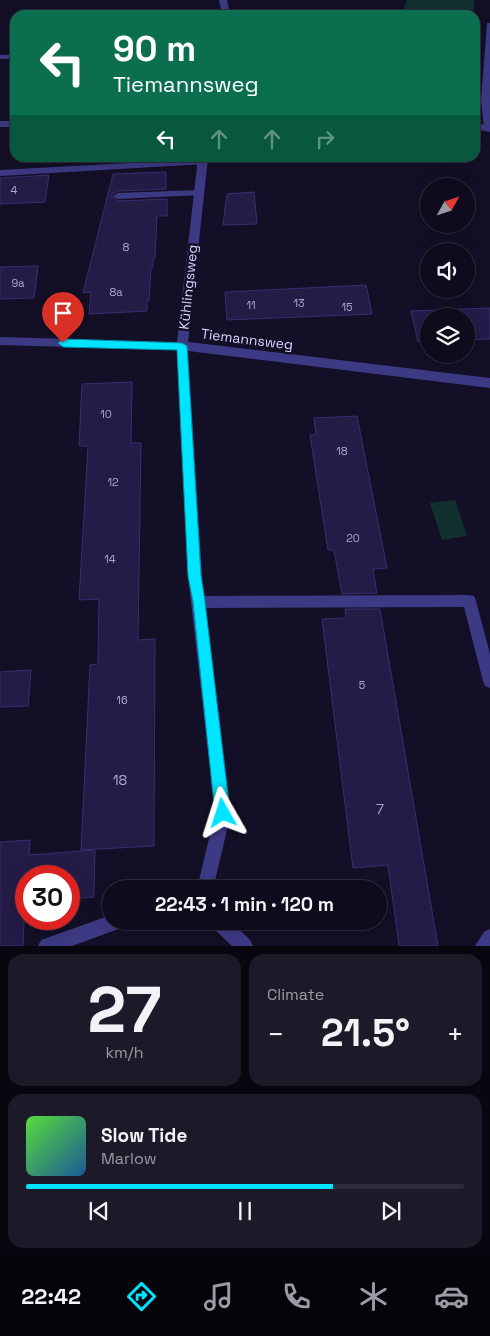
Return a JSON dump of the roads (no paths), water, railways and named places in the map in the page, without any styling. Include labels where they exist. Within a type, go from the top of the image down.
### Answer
[{"type":"street","points":[[489,128],[485,100],[490,25]]},
{"type":"street","name":"Kühlingsweg","points":[[0,173],[171,162]]},
{"type":"street","name":"Kühlingsweg","points":[[202,162],[182,346],[194,576],[199,602],[223,813],[207,880]]},
{"type":"street","points":[[118,196],[198,193]]},
{"type":"street","name":"Tiemannsweg","points":[[0,341],[182,346],[490,383]]},
{"type":"street","points":[[199,602],[468,601],[490,682]]},
{"type":"street","points":[[47,946],[102,927]]},
{"type":"street","points":[[227,930],[244,946]]},
{"type":"street","points":[[484,946],[490,938]]}]
